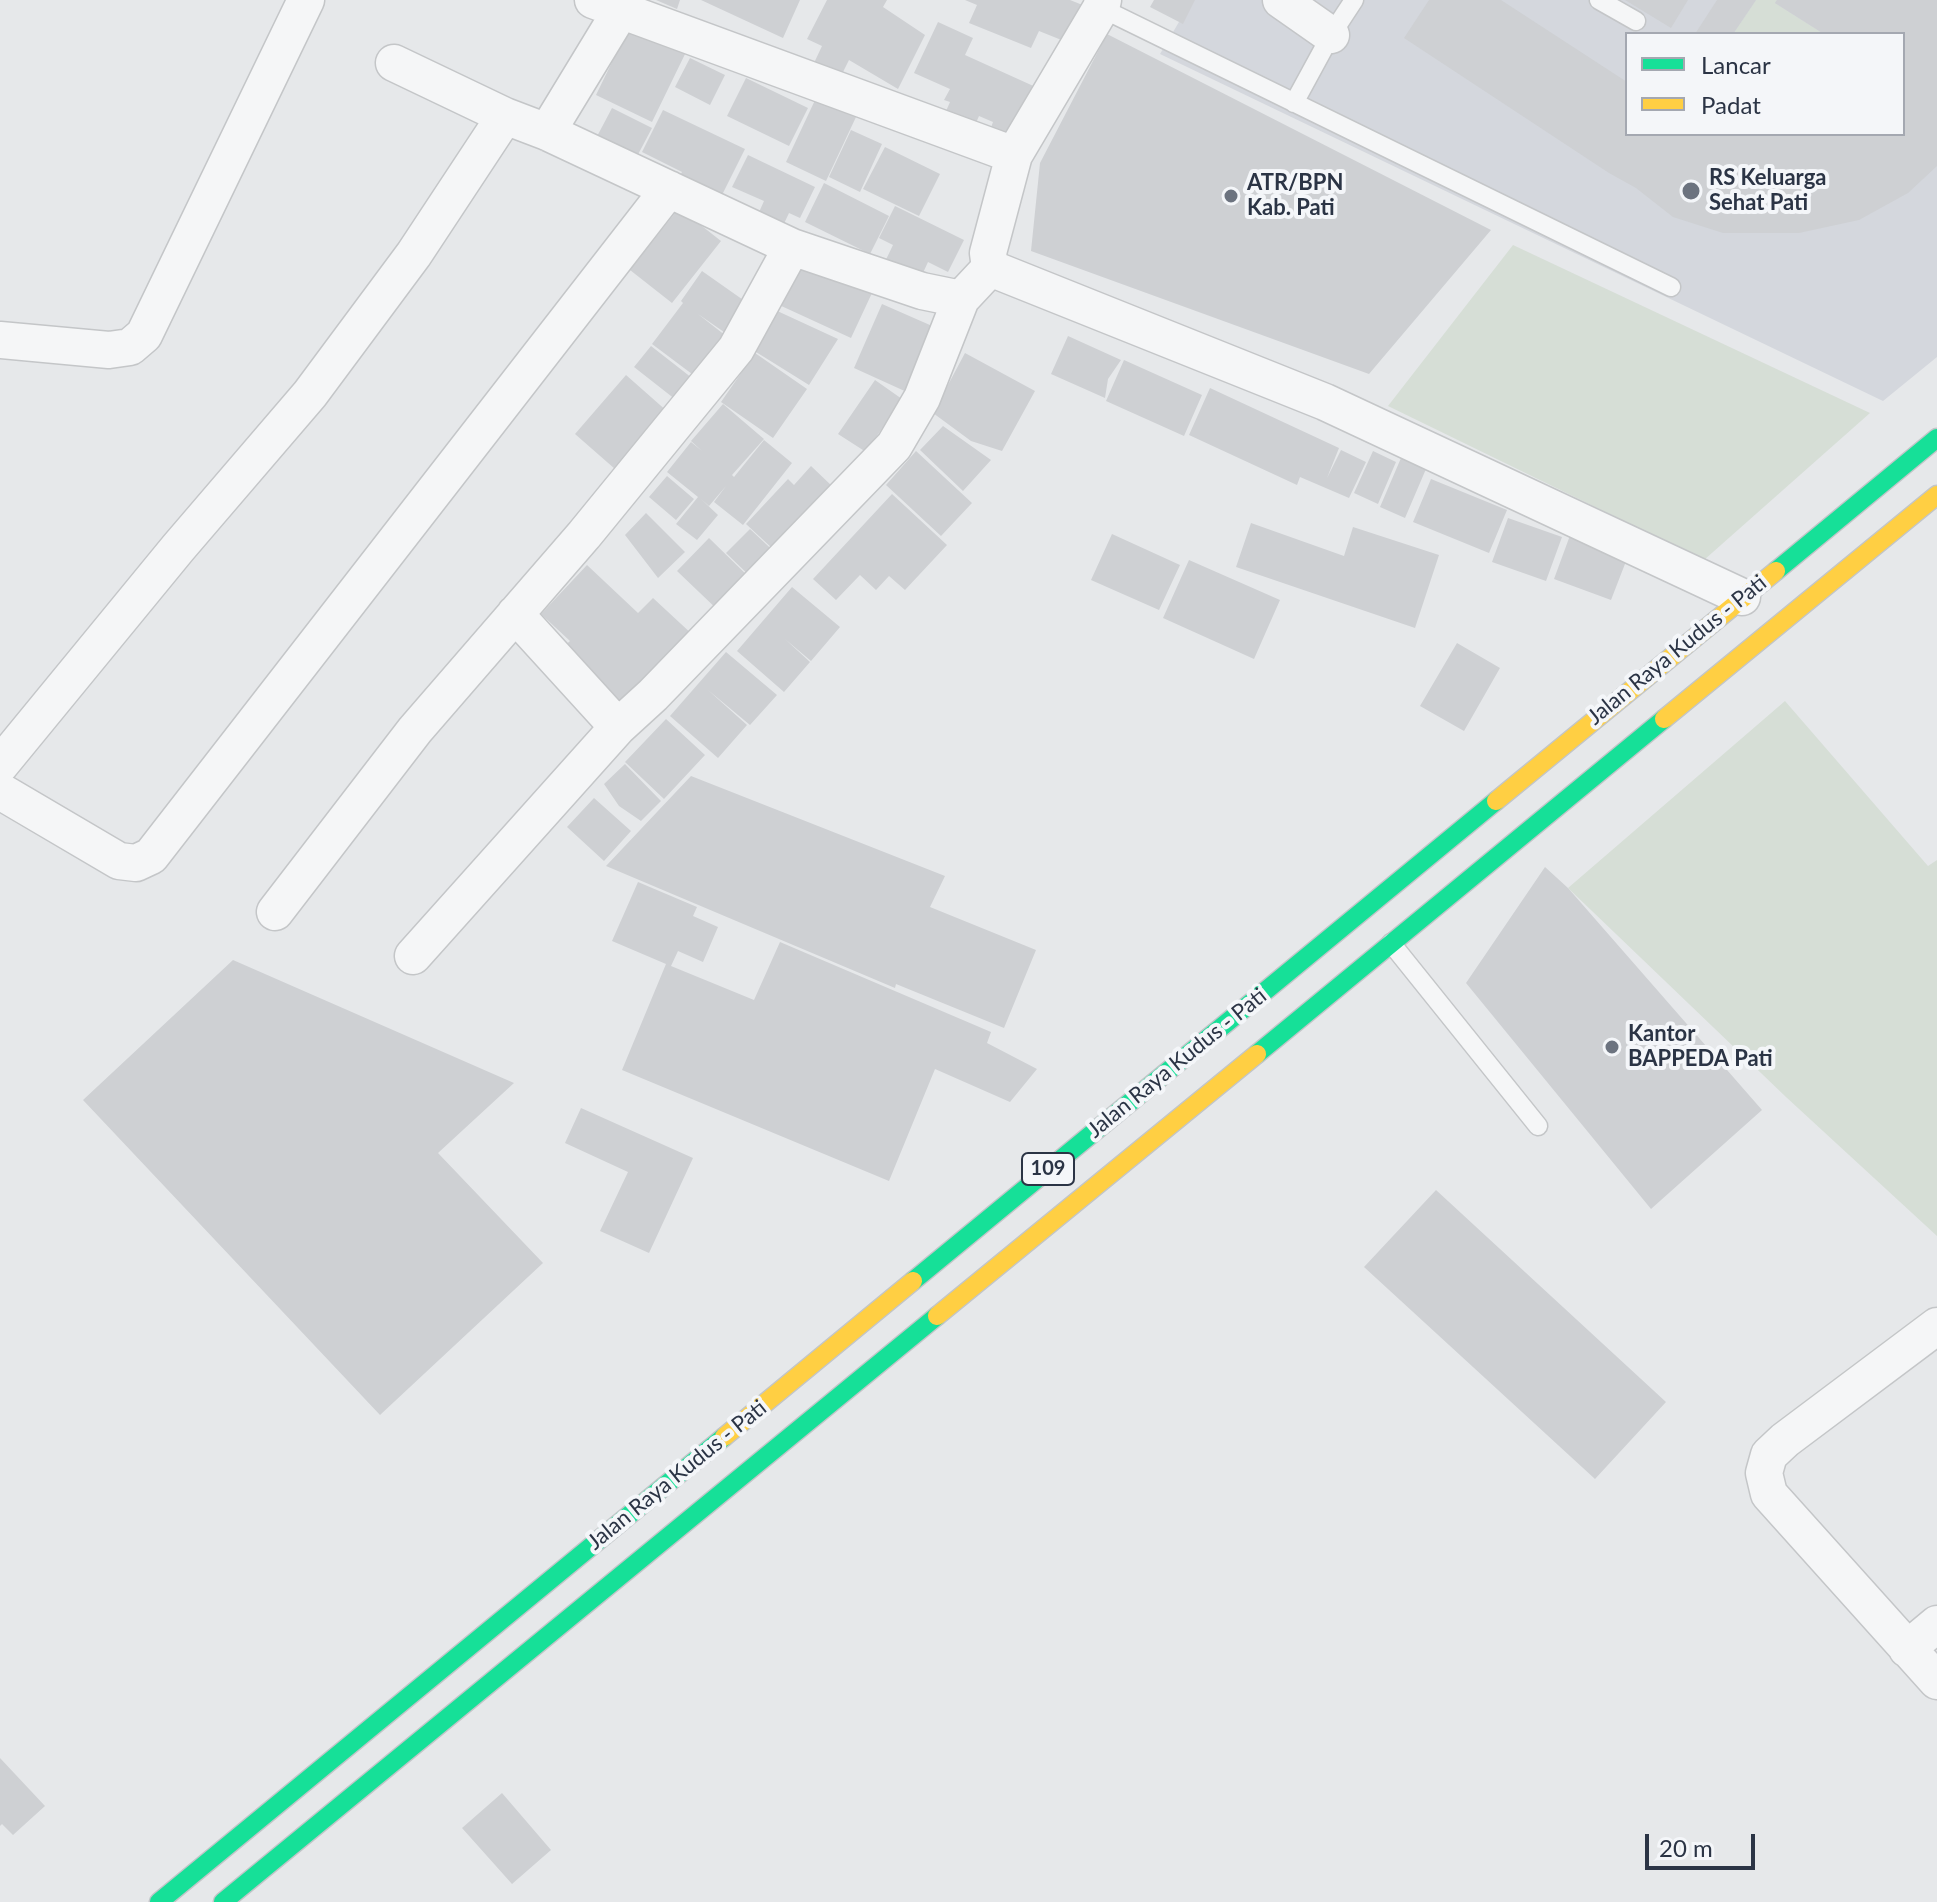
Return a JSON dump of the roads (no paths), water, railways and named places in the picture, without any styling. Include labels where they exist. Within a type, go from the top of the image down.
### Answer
[{"type":"main road","name":"Jalan Raya Kudus - Pati","points":[[159,1902],[1937,438]]},
{"type":"main road","name":"Jalan Raya Kudus - Pati","points":[[228,1900],[1937,495]]},
{"type":"street","points":[[0,340],[109,350],[130,347],[144,335],[306,0]]},
{"type":"street","points":[[1281,0],[1331,35]]},
{"type":"street","points":[[990,268],[988,253],[1014,155],[1102,4]]},
{"type":"street","points":[[547,132],[606,6],[1014,155]]},
{"type":"street","points":[[394,63],[792,247],[922,291],[961,299]]},
{"type":"street","points":[[0,765],[178,548],[310,394],[414,254],[505,116]]},
{"type":"street","points":[[0,791],[119,861],[136,863],[151,856],[669,189]]},
{"type":"street","points":[[275,912],[415,730],[584,535],[736,349],[792,247]]},
{"type":"street","points":[[413,956],[618,727],[653,695],[894,446],[922,398],[961,299],[990,268]]},
{"type":"street","points":[[990,268],[1325,402],[1742,597]]},
{"type":"street","points":[[515,614],[618,727]]},
{"type":"street","points":[[1937,1326],[1785,1440],[1769,1455],[1764,1473],[1769,1494],[1937,1681]]},
{"type":"street","points":[[1907,1649],[1937,1624]]},
{"type":"lane","points":[[1294,103],[1354,0]]},
{"type":"lane","points":[[1599,0],[1636,21]]},
{"type":"lane","points":[[1102,4],[1294,103],[1671,287]]},
{"type":"lane","points":[[1391,943],[1538,1126]]},
{"type":"place","name":"RS Keluarga Sehat Pati","points":[[1691,191]]},
{"type":"place","name":"ATR/BPN Kab. Pati","points":[[1231,196]]},
{"type":"place","name":"Kantor BAPPEDA Pati","points":[[1612,1047]]}]
